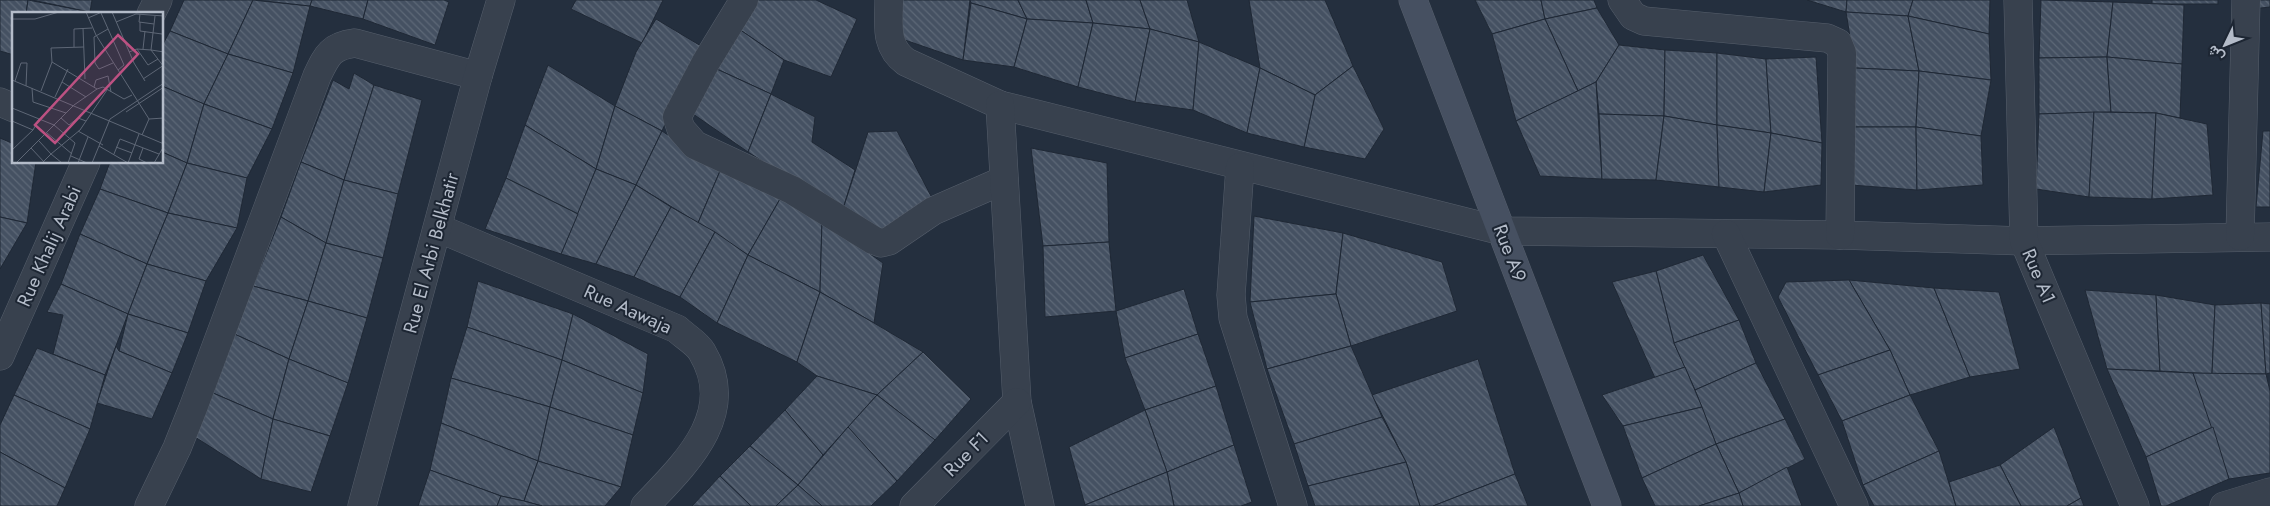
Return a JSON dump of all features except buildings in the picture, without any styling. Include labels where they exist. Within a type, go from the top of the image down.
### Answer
[{"type":"street","points":[[153,12],[158,0]]},
{"type":"street","name":"Rue El Arbi Belkhatir","points":[[362,506],[478,76],[501,0]]},
{"type":"street","points":[[744,0],[701,71],[677,117],[686,138],[695,145],[792,190],[873,240],[881,243],[890,241],[933,211],[1004,180]]},
{"type":"street","points":[[889,0],[890,41],[896,54],[906,62],[1000,105],[1240,167],[1502,231],[1840,235],[2024,241],[2270,237]]},
{"type":"street","name":"Rue A9","points":[[1413,0],[1607,506]]},
{"type":"street","points":[[1622,0],[1633,16],[1644,22],[1827,38],[1838,43],[1842,53],[1840,235]]},
{"type":"street","name":"Rue A1","points":[[2018,0],[2024,241],[2135,506]]},
{"type":"street","points":[[2240,236],[2246,0]]},
{"type":"street","points":[[149,506],[178,448],[194,408],[300,121],[326,56],[341,45],[356,43],[478,76]]},
{"type":"street","points":[[0,102],[12,107]]},
{"type":"street","points":[[1000,105],[1017,402],[1040,506]]},
{"type":"street","name":"Rue Khalij Arabi","points":[[0,356],[85,164]]},
{"type":"street","points":[[1240,167],[1231,295],[1232,318],[1293,506]]},
{"type":"street","name":"Rue Aawaja","points":[[438,228],[676,329],[701,350],[714,380],[714,408],[701,442],[677,473],[644,506]]},
{"type":"street","points":[[1726,234],[1854,506]]},
{"type":"street","name":"Rue F1","points":[[914,506],[1017,402]]},
{"type":"street","points":[[2224,506],[2270,492]]}]
